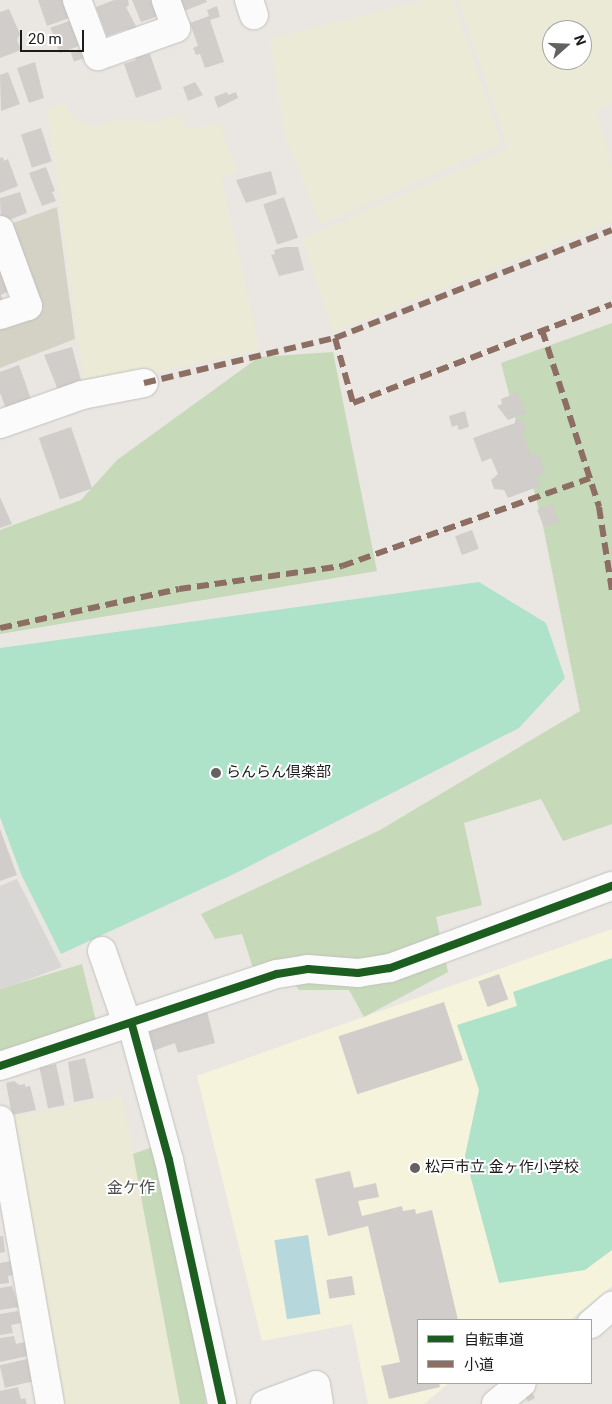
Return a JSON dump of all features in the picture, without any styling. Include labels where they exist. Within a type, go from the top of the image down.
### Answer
[{"type":"street","points":[[77,0],[98,56],[176,28],[166,0]]},
{"type":"street","points":[[0,230],[28,306],[0,315]]},
{"type":"street","points":[[0,424],[82,395],[144,383]]},
{"type":"street","points":[[0,1066],[130,1025],[277,974],[308,969],[358,973],[390,968],[612,886]]},
{"type":"street","points":[[102,951],[130,1025],[169,1160],[222,1404]]},
{"type":"street","points":[[0,1120],[50,1404]]},
{"type":"street","points":[[592,1323],[612,1306]]},
{"type":"street","points":[[265,1404],[316,1386],[319,1404]]},
{"type":"shaded area","points":[[57,207],[75,339],[0,368],[0,322],[32,310],[5,226]]},
{"type":"shaded area","points":[[17,879],[62,967],[0,990],[0,886]]},
{"type":"shaded area","name":"松戸市立 金ヶ作小学校","points":[[612,929],[612,1286],[571,1319],[417,1319],[417,1384],[448,1384],[424,1404],[368,1404],[352,1324],[262,1341],[197,1076]]},
{"type":"green space","points":[[425,0],[453,0],[502,144],[320,225],[284,134],[270,39]]},
{"type":"green space","points":[[458,0],[612,0],[612,104],[597,110],[612,167],[612,222],[333,332],[302,239],[508,149]]},
{"type":"green space","points":[[64,103],[77,121],[95,126],[122,119],[155,123],[181,113],[188,130],[218,123],[238,171],[221,178],[260,349],[85,389],[47,109]]},
{"type":"green space","points":[[612,323],[612,824],[563,841],[541,799],[464,823],[482,905],[436,917],[448,972],[364,1017],[349,990],[299,990],[294,983],[254,971],[242,934],[215,939],[201,914],[380,830],[580,711],[542,521],[501,363]]},
{"type":"green space","points":[[333,352],[377,571],[0,634],[0,530],[81,500],[117,460],[259,357]]},
{"type":"green space","name":"らんらん倶楽部","points":[[479,582],[546,623],[565,678],[519,728],[236,873],[61,954],[21,874],[0,817],[0,648]]},
{"type":"green space","points":[[612,958],[612,1250],[585,1270],[499,1283],[465,1156],[479,1090],[457,1025],[517,1006],[513,992]]},
{"type":"green space","points":[[82,964],[96,1021],[0,1051],[0,989]]},
{"type":"green space","points":[[122,1096],[182,1403],[64,1404],[8,1118]]},
{"type":"green space","points":[[161,1144],[186,1262],[206,1404],[180,1404],[133,1154]]},
{"type":"water","points":[[308,1235],[321,1314],[287,1319],[274,1240]]},
{"type":"building","points":[[38,0],[66,0],[72,17],[47,26]]},
{"type":"building","points":[[114,0],[128,0],[129,5],[126,7],[138,30],[129,33],[127,29],[107,36],[96,7]]},
{"type":"building","points":[[132,0],[152,0],[158,16],[141,22]]},
{"type":"building","points":[[177,0],[206,0],[207,2],[184,11]]},
{"type":"building","points":[[217,6],[220,17],[210,20],[224,62],[205,68],[200,54],[196,55],[193,48],[198,46],[190,23],[209,16],[207,10]]},
{"type":"building","points":[[9,9],[20,34],[17,40],[21,50],[0,58],[0,12]]},
{"type":"building","points":[[72,20],[81,45],[60,53],[50,28]]},
{"type":"building","points":[[87,47],[90,57],[74,62],[71,52]]},
{"type":"building","points":[[150,54],[162,89],[136,98],[124,64],[136,60],[135,57]]},
{"type":"building","points":[[35,62],[44,98],[29,103],[17,68]]},
{"type":"building","points":[[8,72],[20,104],[1,111],[0,75]]},
{"type":"building","points":[[195,82],[203,95],[188,101],[183,87]]},
{"type":"building","points":[[227,92],[228,95],[236,92],[238,98],[218,108],[214,97]]},
{"type":"building","points":[[41,128],[52,161],[32,168],[21,134]]},
{"type":"building","points":[[3,157],[4,161],[8,159],[18,186],[0,193],[0,158]]},
{"type":"building","points":[[46,167],[55,191],[52,192],[56,201],[42,206],[29,173]]},
{"type":"building","points":[[271,171],[277,194],[246,203],[236,180]]},
{"type":"building","points":[[20,192],[27,213],[1,223],[0,198]]},
{"type":"building","points":[[284,197],[298,238],[277,245],[263,204]]},
{"type":"building","points":[[285,247],[298,247],[304,270],[279,276],[271,255],[275,254],[274,250]]},
{"type":"building","points":[[0,261],[11,290],[1,295],[3,301],[0,302]]},
{"type":"building","points":[[72,347],[82,384],[58,390],[44,355]]},
{"type":"building","points":[[19,365],[32,402],[7,411],[0,393],[0,372]]},
{"type":"building","points":[[518,392],[526,413],[508,420],[497,406],[502,404],[501,399]]},
{"type":"building","points":[[465,411],[469,427],[459,430],[457,425],[452,427],[449,416]]},
{"type":"building","points":[[521,418],[526,430],[522,432],[531,455],[538,453],[545,473],[537,476],[540,486],[508,498],[504,490],[494,489],[491,480],[498,474],[491,458],[482,462],[473,438],[515,423],[515,420]]},
{"type":"building","points":[[71,427],[92,488],[60,500],[39,438]]},
{"type":"building","points":[[0,497],[12,524],[0,528]]},
{"type":"building","points":[[552,504],[559,522],[544,527],[537,510]]},
{"type":"building","points":[[472,530],[479,549],[462,555],[455,536]]},
{"type":"building","points":[[0,829],[17,875],[0,881]]},
{"type":"building","points":[[499,974],[508,999],[488,1007],[478,982]]},
{"type":"building","points":[[444,1002],[463,1060],[357,1094],[338,1036]]},
{"type":"building","points":[[207,1011],[215,1043],[178,1053],[175,1043],[153,1051],[148,1030]]},
{"type":"building","points":[[85,1058],[94,1098],[74,1102],[68,1062]]},
{"type":"building","points":[[56,1064],[65,1105],[48,1109],[39,1068]]},
{"type":"building","points":[[14,1081],[19,1085],[25,1084],[25,1087],[30,1086],[36,1110],[12,1115],[6,1083]]},
{"type":"building","points":[[350,1171],[354,1188],[376,1183],[379,1197],[358,1201],[362,1216],[402,1206],[403,1211],[415,1209],[416,1214],[432,1210],[458,1319],[417,1319],[417,1384],[439,1384],[440,1387],[389,1399],[381,1366],[400,1362],[368,1226],[328,1236],[315,1179]]},
{"type":"building","points":[[0,1236],[3,1236],[5,1252],[0,1253]]},
{"type":"building","points":[[11,1261],[13,1275],[8,1276],[9,1283],[0,1284],[0,1263]]},
{"type":"building","points":[[352,1276],[355,1295],[329,1299],[326,1280]]},
{"type":"building","points":[[12,1286],[19,1307],[0,1310],[0,1288]]},
{"type":"building","points":[[18,1311],[21,1323],[11,1325],[13,1333],[0,1335],[0,1314]]},
{"type":"building","points":[[14,1336],[16,1344],[29,1341],[32,1355],[0,1362],[0,1338]]},
{"type":"building","points":[[27,1359],[32,1381],[5,1388],[0,1365]]},
{"type":"building","points":[[18,1387],[21,1399],[25,1398],[27,1404],[0,1404],[0,1391]]},
{"type":"building","points":[[531,1390],[535,1398],[528,1402],[524,1394]]},
{"type":"marked path","points":[[144,383],[335,338],[612,230]]},
{"type":"marked path","points":[[335,338],[353,403],[612,304]]},
{"type":"marked path","points":[[542,330],[599,507],[612,591]]},
{"type":"marked path","points":[[0,628],[179,589],[342,566],[590,478]]},
{"type":"cycle path","points":[[0,1066],[277,974],[308,969],[358,973],[390,968],[612,886]]},
{"type":"cycle path","points":[[132,1025],[169,1160],[222,1404]]},
{"type":"place","name":"らんらん倶楽部","points":[[216,773]]},
{"type":"place","name":"松戸市立 金ヶ作小学校","points":[[415,1168]]},
{"type":"district","name":"金ケ作","points":[[131,1188]]}]
